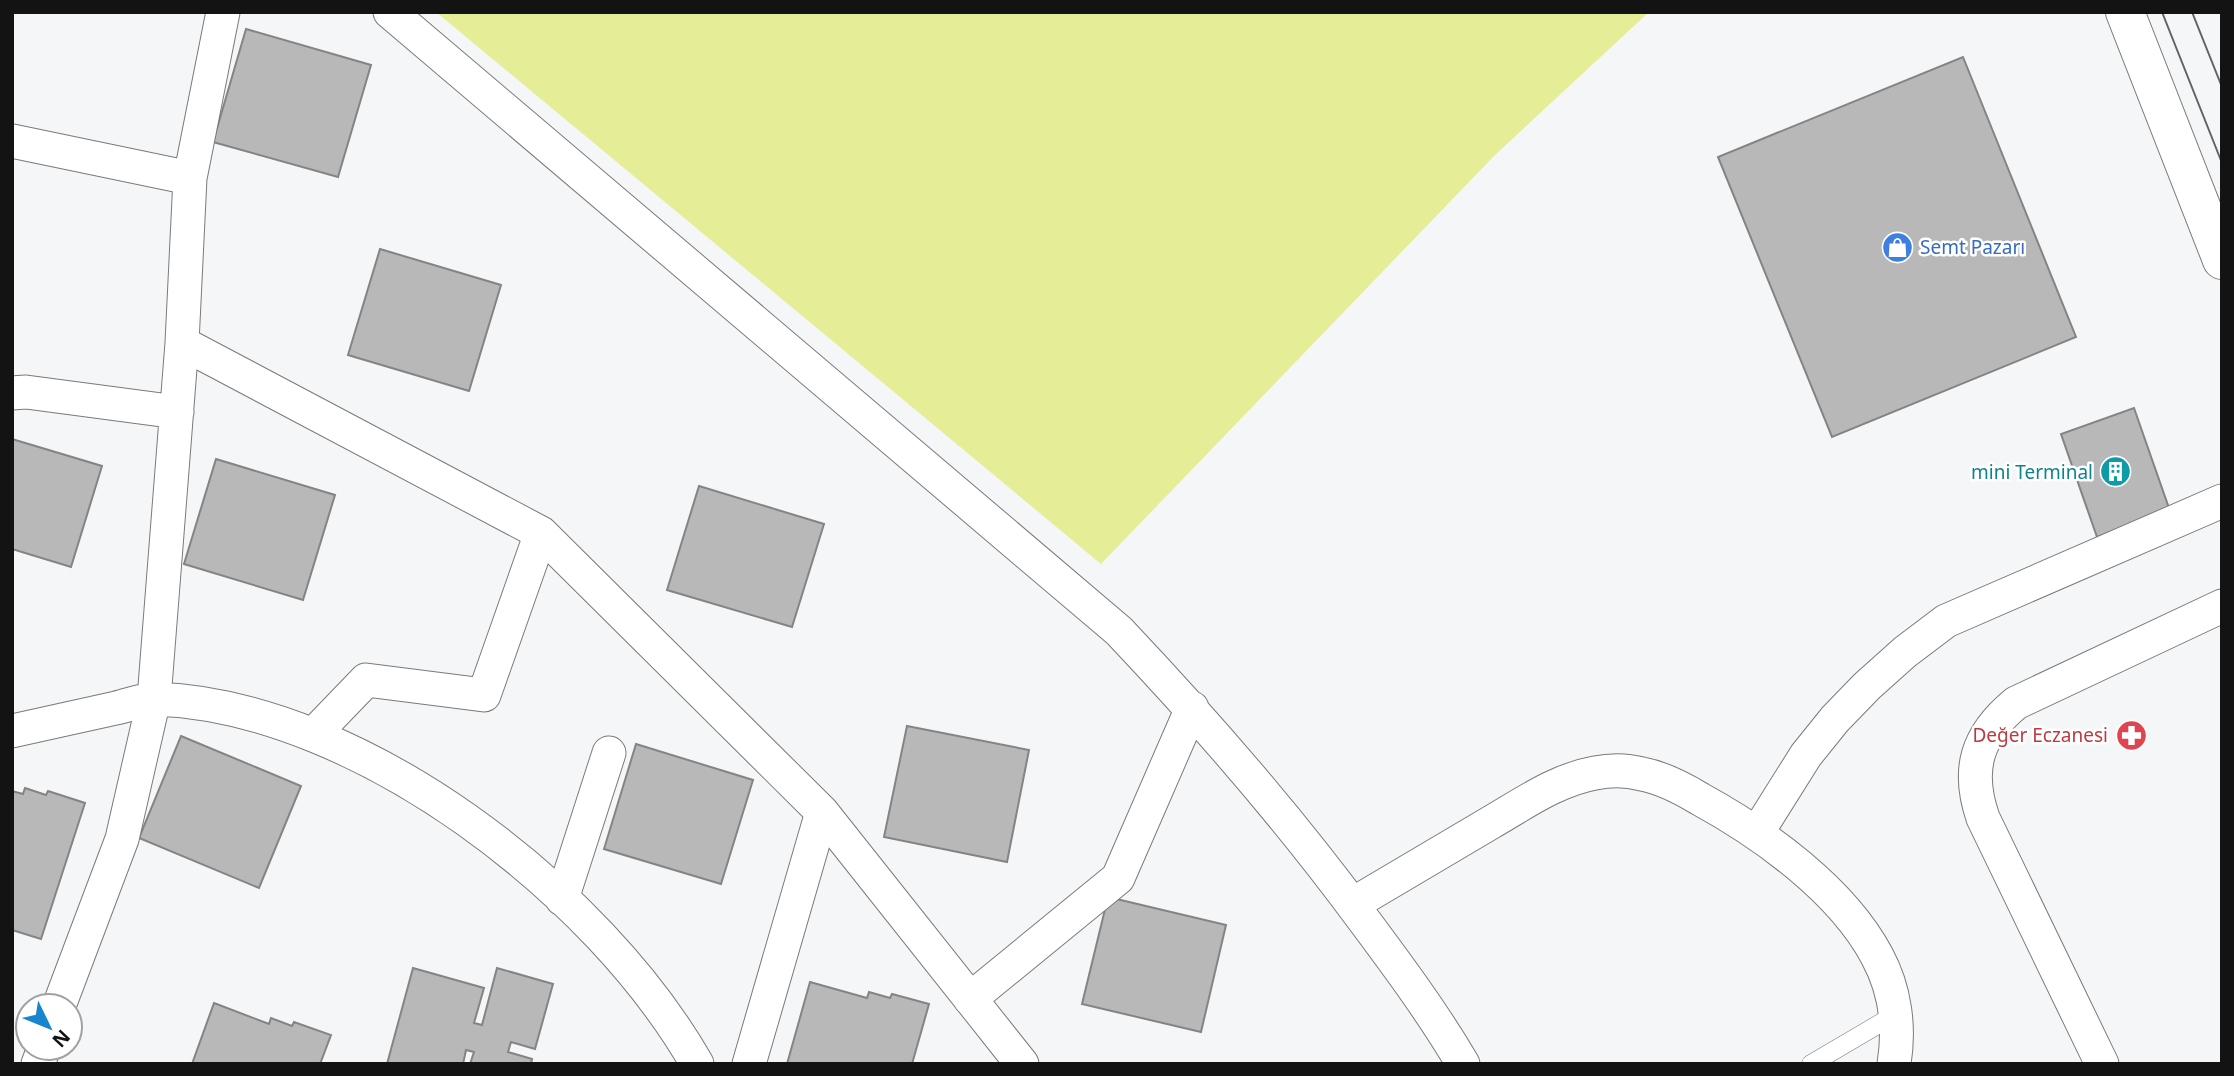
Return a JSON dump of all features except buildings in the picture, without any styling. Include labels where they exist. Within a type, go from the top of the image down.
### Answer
[{"type":"main road","points":[[2125,12],[2222,261]]},
{"type":"street","points":[[65,992],[122,839],[154,699],[182,343],[190,178],[223,12]]},
{"type":"street","points":[[390,12],[1119,631],[1192,708],[1262,789],[1394,959],[1463,1064]]},
{"type":"street","points":[[12,141],[190,178]]},
{"type":"street","points":[[182,343],[541,533],[822,812],[1022,1064]]},
{"type":"street","points":[[12,393],[177,412]]},
{"type":"street","points":[[1757,833],[1806,755],[1835,719],[1895,660],[1946,621],[2222,501]]},
{"type":"street","points":[[313,734],[366,680],[484,695],[541,533]]},
{"type":"street","points":[[2102,1064],[1983,818],[1976,797],[1974,776],[1977,755],[1986,735],[1999,717],[2016,703],[2222,607]]},
{"type":"street","points":[[12,731],[154,699],[247,713],[313,734],[379,764],[485,834],[562,899],[616,953],[652,996],[697,1064]]},
{"type":"street","points":[[970,999],[1118,878],[1192,708]]},
{"type":"street","points":[[562,899],[609,752]]},
{"type":"street","points":[[1353,904],[1553,786],[1596,772],[1631,772],[1665,780],[1722,811],[1790,858],[1822,887],[1866,937],[1890,984],[1896,1014],[1897,1045],[1894,1064]]},
{"type":"street","points":[[748,1064],[822,812]]},
{"type":"lane","points":[[1811,1064],[1896,1014]]},
{"type":"green space","points":[[436,12],[1649,12],[1495,155],[1101,564]]},
{"type":"tram line","points":[[2162,12],[2222,163]]},
{"type":"tram line","points":[[2192,12],[2222,87]]},
{"type":"place","name":"Semt Pazarı","points":[[1897,247]]},
{"type":"place","name":"mini Terminal","points":[[2116,472]]},
{"type":"place","name":"Değer Eczanesi","points":[[2131,735]]}]
